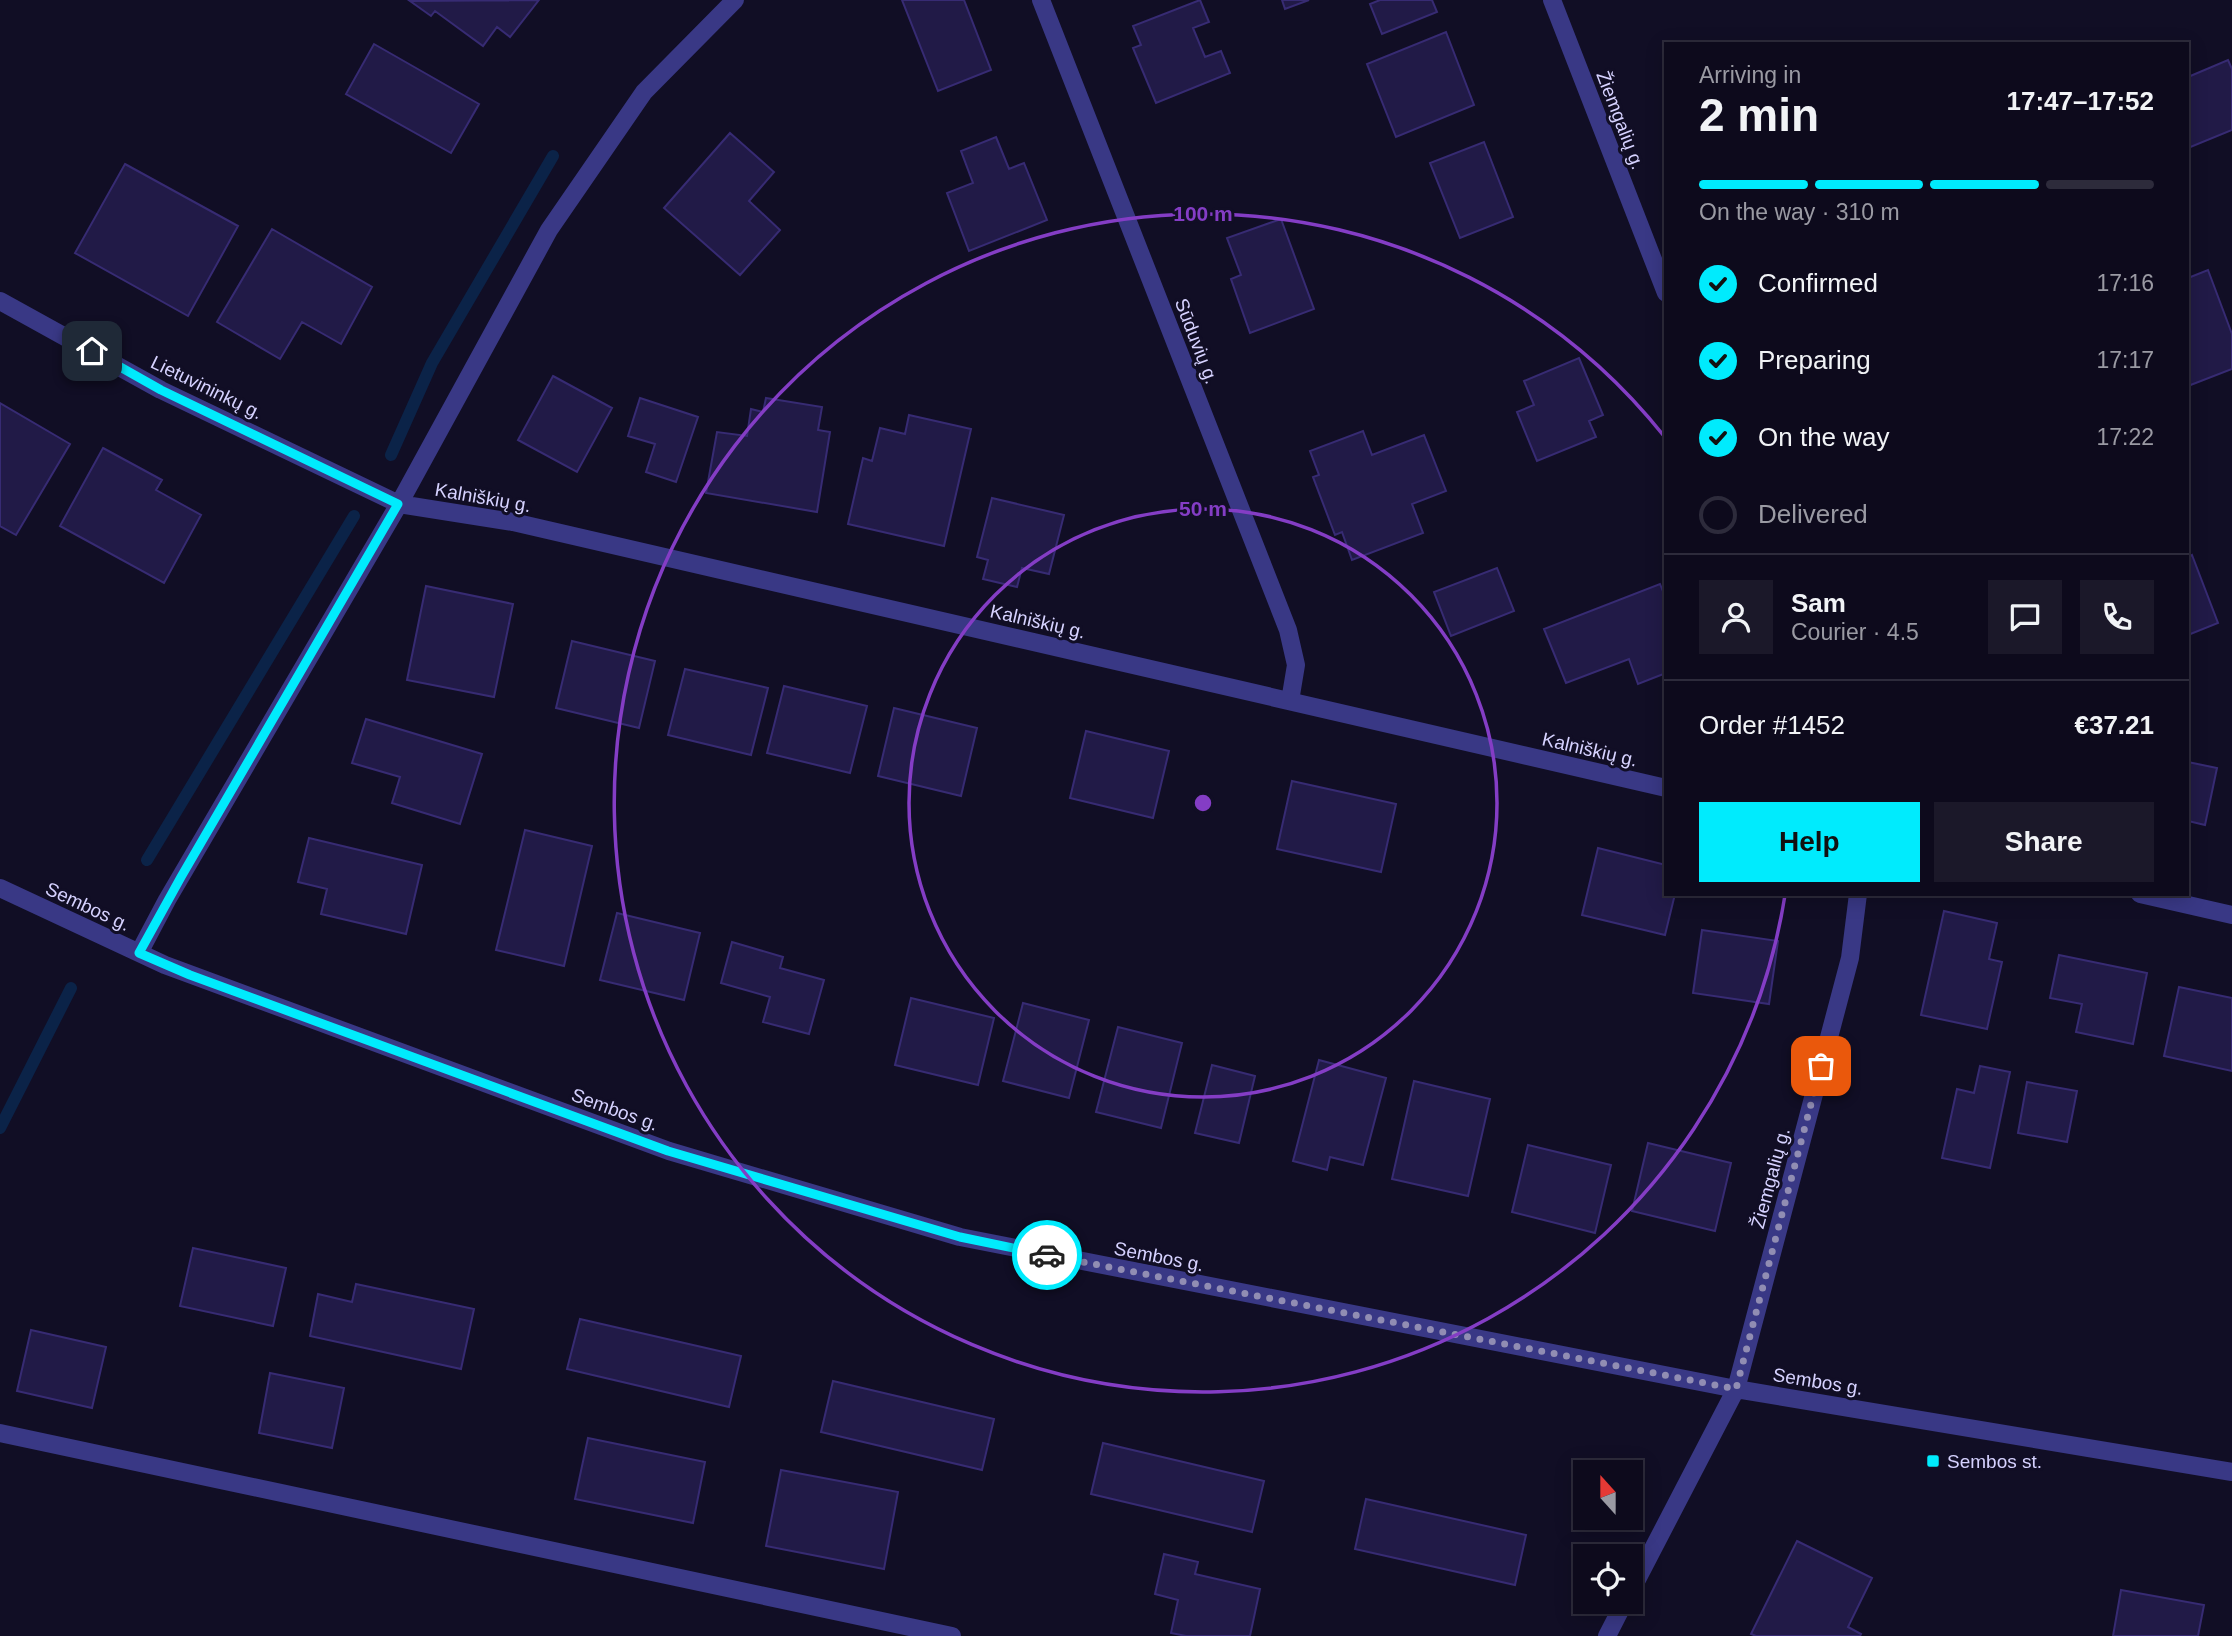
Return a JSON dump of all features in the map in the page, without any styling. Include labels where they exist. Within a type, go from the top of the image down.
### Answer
[{"type":"street","name":"Kalniškių g.","points":[[139,953],[167,900],[398,504],[549,230],[644,92],[735,0]]},
{"type":"street","name":"Sūduvių g.","points":[[1041,0],[1288,629],[1296,665],[1290,701]]},
{"type":"street","name":"Žiemgalių g.","points":[[1552,0],[1664,288]]},
{"type":"street","name":"Lietuvininkų g.","points":[[0,301],[161,390],[398,504]]},
{"type":"street","name":"Kalniškių g.","points":[[398,504],[513,522],[1664,788]]},
{"type":"street","name":"Sembos g.","points":[[0,888],[177,970],[668,1151],[960,1237],[1736,1389],[2232,1472]]},
{"type":"street","name":"Žiemgalių g.","points":[[1643,1568],[1736,1389],[1850,958],[1858,896]]},
{"type":"street","points":[[2149,896],[2232,915]]},
{"type":"street","points":[[0,1433],[952,1636]]},
{"type":"street","points":[[1607,1636],[1618,1614]]},
{"type":"building","points":[[539,0],[510,37],[497,27],[483,46],[435,11],[431,16],[410,1]]},
{"type":"building","points":[[902,0],[964,0],[991,70],[938,91]]},
{"type":"building","points":[[1200,0],[1209,22],[1193,28],[1205,57],[1221,51],[1230,73],[1156,103],[1133,48],[1141,45],[1133,26]]},
{"type":"building","points":[[1282,0],[1309,0],[1285,9]]},
{"type":"building","points":[[1380,0],[1432,0],[1437,12],[1382,34],[1370,4]]},
{"type":"building","points":[[1446,32],[1474,105],[1396,137],[1367,64]]},
{"type":"building","points":[[374,44],[479,104],[451,153],[346,94]]},
{"type":"building","points":[[2228,60],[2232,69],[2232,130],[2189,148],[2189,77]]},
{"type":"building","points":[[730,133],[774,172],[749,201],[780,230],[740,275],[664,208]]},
{"type":"building","points":[[996,137],[1009,169],[1024,163],[1047,220],[969,251],[947,193],[973,183],[961,151]]},
{"type":"building","points":[[1484,142],[1513,217],[1460,238],[1430,163]]},
{"type":"building","points":[[125,164],[238,226],[188,316],[75,253]]},
{"type":"building","points":[[1281,219],[1314,309],[1250,333],[1231,279],[1241,275],[1227,238]]},
{"type":"building","points":[[272,229],[372,287],[341,344],[302,322],[280,359],[217,322]]},
{"type":"building","points":[[2208,270],[2232,334],[2232,369],[2189,386],[2189,278]]},
{"type":"building","points":[[1579,358],[1603,415],[1589,421],[1596,437],[1537,461],[1517,412],[1534,405],[1524,381]]},
{"type":"building","points":[[553,376],[612,408],[577,472],[518,440]]},
{"type":"building","points":[[640,398],[698,417],[676,482],[646,472],[655,444],[628,436]]},
{"type":"building","points":[[766,398],[822,407],[818,430],[830,432],[817,512],[706,493],[717,432],[747,436],[751,409],[763,412]]},
{"type":"building","points":[[0,403],[70,444],[16,535],[0,526]]},
{"type":"building","points":[[909,415],[971,429],[944,546],[848,524],[863,458],[872,461],[880,428],[905,434]]},
{"type":"building","points":[[1363,431],[1372,455],[1424,435],[1446,491],[1412,504],[1423,533],[1352,560],[1342,532],[1335,535],[1313,477],[1319,475],[1310,451]]},
{"type":"building","points":[[103,448],[162,480],[156,490],[201,515],[164,583],[60,526]]},
{"type":"building","points":[[992,498],[1064,515],[1049,574],[1022,568],[1017,587],[983,579],[988,560],[977,557]]},
{"type":"building","points":[[2192,555],[2218,623],[2189,635],[2189,556]]},
{"type":"building","points":[[1497,568],[1514,611],[1451,636],[1434,592]]},
{"type":"building","points":[[1660,584],[1664,594],[1664,674],[1638,684],[1629,659],[1566,683],[1544,629]]},
{"type":"building","points":[[426,586],[513,604],[494,697],[407,680]]},
{"type":"building","points":[[572,641],[655,661],[639,728],[556,708]]},
{"type":"building","points":[[685,669],[768,688],[751,755],[668,735]]},
{"type":"building","points":[[784,686],[867,706],[850,773],[767,753]]},
{"type":"building","points":[[894,708],[977,728],[961,796],[878,776]]},
{"type":"building","points":[[366,719],[482,754],[460,824],[392,803],[400,777],[352,763]]},
{"type":"building","points":[[1086,731],[1169,751],[1153,818],[1070,798]]},
{"type":"building","points":[[2189,762],[2217,768],[2205,825],[2189,821]]},
{"type":"building","points":[[1292,781],[1396,804],[1381,872],[1277,849]]},
{"type":"building","points":[[525,830],[592,846],[564,966],[496,950]]},
{"type":"building","points":[[309,838],[422,865],[406,934],[321,914],[327,889],[298,882]]},
{"type":"building","points":[[1598,848],[1664,864],[1664,896],[1675,896],[1665,935],[1582,915]]},
{"type":"building","points":[[1944,911],[1997,923],[1989,959],[2002,962],[1987,1029],[1921,1015]]},
{"type":"building","points":[[617,913],[700,933],[684,1000],[600,980]]},
{"type":"building","points":[[1702,930],[1778,941],[1769,1004],[1693,993]]},
{"type":"building","points":[[732,942],[783,957],[780,968],[824,980],[809,1034],[763,1022],[770,997],[721,983]]},
{"type":"building","points":[[2059,955],[2147,973],[2133,1044],[2076,1032],[2082,1004],[2050,998]]},
{"type":"building","points":[[2179,987],[2232,998],[2232,1071],[2164,1056]]},
{"type":"building","points":[[911,998],[994,1018],[978,1085],[895,1065]]},
{"type":"building","points":[[1023,1003],[1089,1020],[1069,1098],[1003,1081]]},
{"type":"building","points":[[1118,1027],[1182,1043],[1161,1128],[1096,1112]]},
{"type":"building","points":[[1319,1060],[1386,1078],[1363,1165],[1330,1157],[1327,1170],[1293,1161]]},
{"type":"building","points":[[1212,1065],[1255,1076],[1239,1143],[1195,1133]]},
{"type":"building","points":[[1980,1066],[2010,1072],[1990,1168],[1942,1158],[1957,1089],[1974,1093]]},
{"type":"building","points":[[1414,1081],[1490,1099],[1468,1196],[1392,1179]]},
{"type":"building","points":[[2027,1082],[2077,1091],[2067,1142],[2018,1133]]},
{"type":"building","points":[[1648,1143],[1731,1163],[1715,1231],[1632,1211]]},
{"type":"building","points":[[1528,1145],[1611,1165],[1595,1233],[1512,1212]]},
{"type":"building","points":[[193,1248],[286,1268],[273,1326],[180,1306]]},
{"type":"building","points":[[356,1284],[474,1309],[461,1369],[310,1336],[318,1294],[352,1302]]},
{"type":"building","points":[[580,1319],[741,1356],[729,1407],[567,1369]]},
{"type":"building","points":[[31,1330],[106,1347],[92,1408],[17,1391]]},
{"type":"building","points":[[270,1373],[344,1388],[332,1448],[259,1433]]},
{"type":"building","points":[[833,1381],[994,1419],[982,1470],[821,1432]]},
{"type":"building","points":[[588,1438],[705,1462],[693,1523],[575,1499]]},
{"type":"building","points":[[1103,1443],[1264,1481],[1252,1532],[1091,1494]]},
{"type":"building","points":[[781,1470],[898,1492],[884,1569],[766,1546]]},
{"type":"building","points":[[1366,1499],[1526,1535],[1515,1585],[1355,1549]]},
{"type":"building","points":[[1797,1541],[1872,1578],[1848,1627],[1861,1634],[1860,1636],[1751,1634]]},
{"type":"building","points":[[1164,1554],[1198,1562],[1195,1574],[1260,1589],[1250,1636],[1186,1636],[1171,1633],[1178,1600],[1155,1594]]},
{"type":"building","points":[[2121,1590],[2204,1605],[2198,1636],[2113,1636]]},
{"type":"waterway","points":[[391,455],[432,363],[553,156]]},
{"type":"waterway","points":[[147,860],[354,516]]},
{"type":"waterway","points":[[0,1128],[71,988]]},
{"type":"way so far","points":[[1047,1255],[1736,1389],[1821,1066]]},
{"type":"place","name":"Sembos st.","points":[[1933,1461]]},
{"type":"route","points":[[92,351],[161,390],[398,504],[167,900],[139,953],[190,975],[668,1151],[960,1237],[1047,1255]]}]
